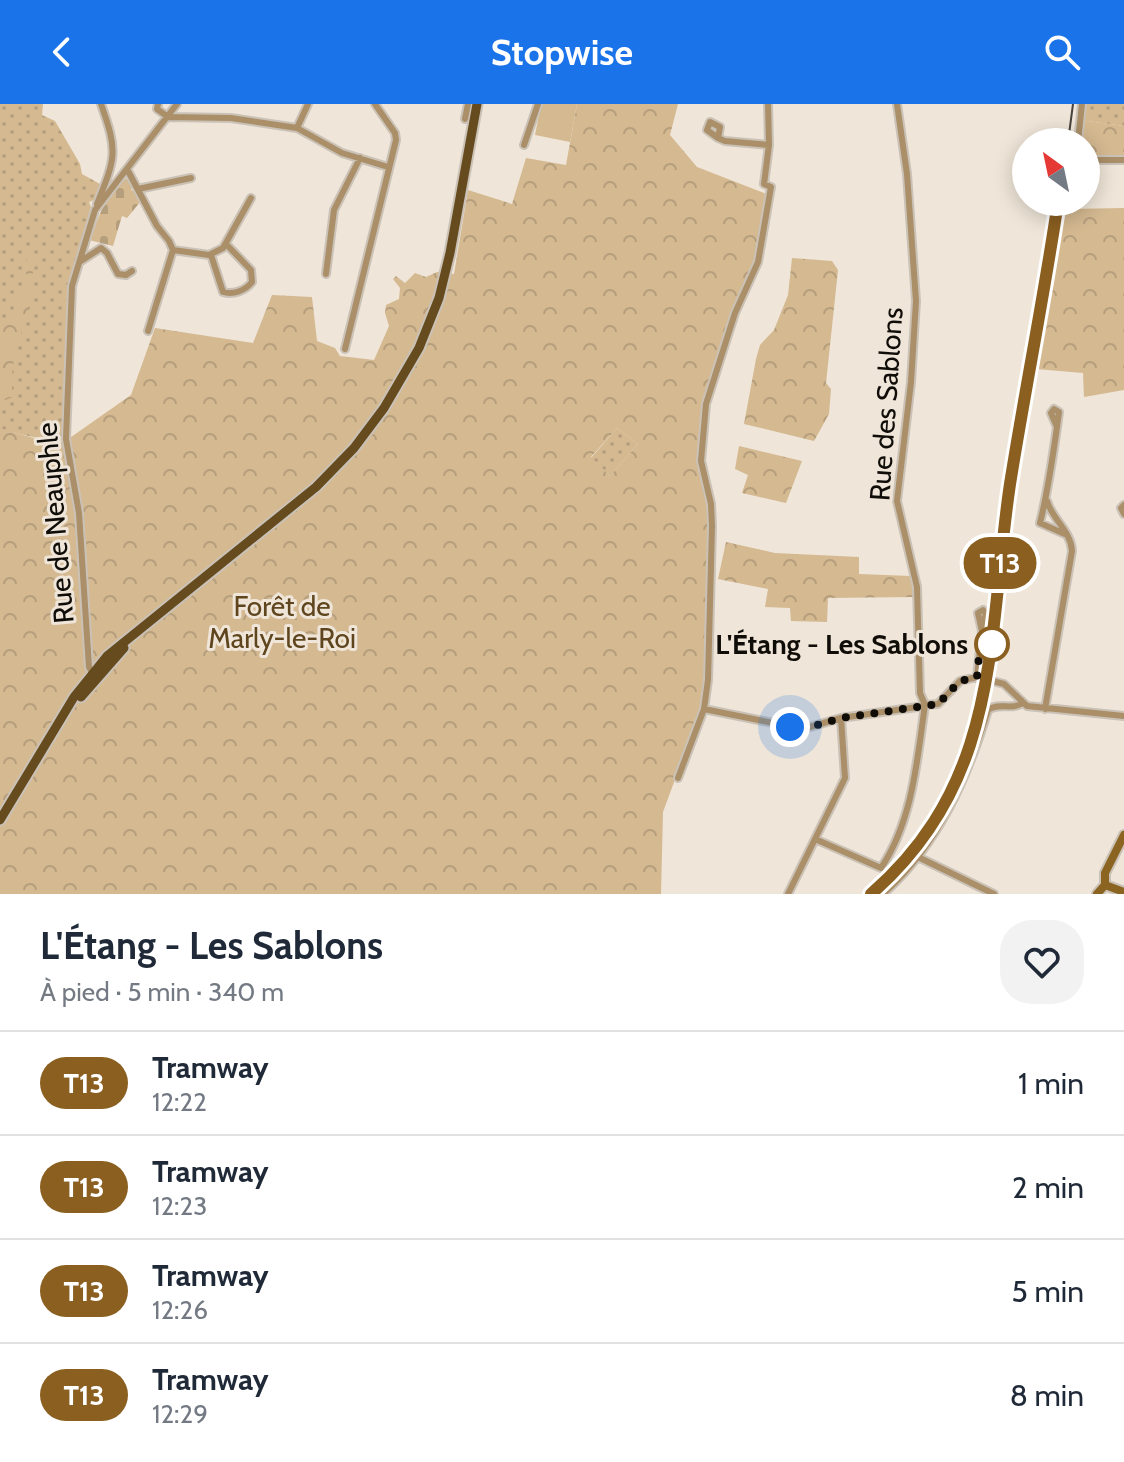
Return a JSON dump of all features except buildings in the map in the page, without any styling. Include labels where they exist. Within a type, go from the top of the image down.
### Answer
[{"type":"main road","points":[[0,820],[74,697],[124,641],[323,480],[360,440],[394,393],[419,348],[443,283],[477,104]]},
{"type":"street","points":[[95,210],[111,168],[114,147],[101,104]]},
{"type":"street","points":[[158,104],[157,109],[168,117],[231,118],[297,128],[342,153],[388,167]]},
{"type":"street","name":"Rue de Neauphle","points":[[95,676],[89,667],[79,513],[66,439],[72,286],[95,210],[177,104]]},
{"type":"street","points":[[297,128],[308,104]]},
{"type":"street","points":[[345,349],[396,136],[375,104]]},
{"type":"street","points":[[465,119],[468,104]]},
{"type":"street","points":[[524,145],[538,104]]},
{"type":"street","points":[[678,778],[704,709],[708,680],[712,526],[711,504],[701,461],[702,433],[706,404],[735,313],[758,262],[771,187],[764,184],[769,145],[768,104]]},
{"type":"street","name":"Rue des Sablons","points":[[815,839],[881,868],[892,852],[906,815],[924,706],[920,693],[917,587],[897,501],[913,367],[916,301],[907,174],[897,104]]},
{"type":"street","points":[[1079,128],[1082,104]]},
{"type":"street","points":[[718,138],[743,145],[769,145]]},
{"type":"street","points":[[326,274],[334,210],[360,158]]},
{"type":"street","points":[[1100,160],[1124,160]]},
{"type":"street","points":[[127,169],[173,250],[148,331]]},
{"type":"street","points":[[138,189],[191,178]]},
{"type":"street","points":[[173,250],[211,255],[227,245],[251,198]]},
{"type":"street","points":[[211,255],[223,292],[245,289],[252,282],[251,270],[227,245]]},
{"type":"street","points":[[78,264],[101,248],[118,274],[126,275],[132,271]]},
{"type":"street","points":[[1057,427],[1047,501],[1040,523],[1067,535]]},
{"type":"street","points":[[1045,709],[1072,551],[1067,535],[1047,501]]},
{"type":"street","points":[[1124,505],[1121,508],[1124,514]]},
{"type":"street","points":[[977,677],[982,631]]},
{"type":"street","points":[[704,709],[803,729],[841,718],[938,704],[960,681],[977,677],[1004,684],[1021,704]]},
{"type":"street","points":[[883,894],[918,857],[942,823],[961,786],[988,710],[995,706],[1021,704],[1124,716]]},
{"type":"street","points":[[788,894],[845,778],[841,718]]},
{"type":"street","points":[[1097,894],[1105,885],[1105,873],[1124,835]]},
{"type":"street","points":[[918,857],[994,894]]},
{"type":"street","points":[[1105,885],[1124,892]]},
{"type":"green space","points":[[0,104],[43,104],[42,115],[55,121],[80,164],[82,174],[100,184],[94,200],[89,202],[91,207],[68,287],[65,437],[57,443],[0,429]]},
{"type":"green space","points":[[541,104],[577,104],[570,142],[535,135]]},
{"type":"green space","name":"Forêt de Marly-le-Roi","points":[[577,104],[678,104],[670,135],[697,167],[769,195],[755,265],[703,404],[699,457],[710,504],[706,680],[701,709],[663,812],[661,894],[0,894],[0,428],[50,443],[64,442],[131,395],[155,328],[253,343],[272,295],[312,297],[317,341],[335,348],[340,356],[374,360],[389,326],[386,305],[399,299],[400,288],[393,279],[396,276],[405,283],[415,273],[426,277],[437,272],[454,274],[468,190],[512,204],[526,158],[566,165]],"holes":[[[617,428],[638,444],[610,476],[591,457]]]},
{"type":"green space","points":[[1083,104],[1124,104],[1124,126],[1080,120]]},
{"type":"green space","points":[[1080,120],[1124,126],[1124,159],[1100,157],[1100,128],[1080,128]]},
{"type":"green space","points":[[124,179],[129,179],[133,186],[131,190],[141,201],[127,218],[122,216],[113,246],[89,240],[102,209]]},
{"type":"green space","points":[[1100,208],[1124,208],[1124,390],[1084,397],[1083,373],[1036,369],[1065,216],[1100,216]]},
{"type":"green space","points":[[30,247],[32,293],[13,366],[13,397],[0,402],[0,332],[17,303],[26,276],[27,248]]},
{"type":"green space","points":[[792,258],[832,261],[838,270],[826,383],[831,389],[829,414],[814,441],[744,424],[760,345],[774,330],[788,295]]},
{"type":"green space","points":[[617,428],[638,444],[610,476],[591,458]]},
{"type":"green space","points":[[739,446],[802,461],[786,503],[742,493],[748,475],[735,469]]},
{"type":"green space","points":[[726,542],[775,553],[859,557],[859,574],[911,576],[914,597],[828,598],[827,622],[791,621],[790,608],[765,607],[768,589],[718,579]]},
{"type":"tram line","points":[[1070,128],[1073,104]]},
{"type":"tram line","points":[[868,894],[910,849],[941,803],[963,754],[978,703],[988,651],[1013,447],[1053,216]]},
{"type":"tram line","name":"T13","points":[[871,894],[904,861],[936,818],[961,770],[979,719],[988,678],[1003,531],[1056,216]]},
{"type":"place","name":"L'Étang - Les Sablons","points":[[992,644]]},
{"type":"route","points":[[790,727],[803,729],[841,718],[938,704],[960,681],[977,677],[980,647],[992,644]]}]
